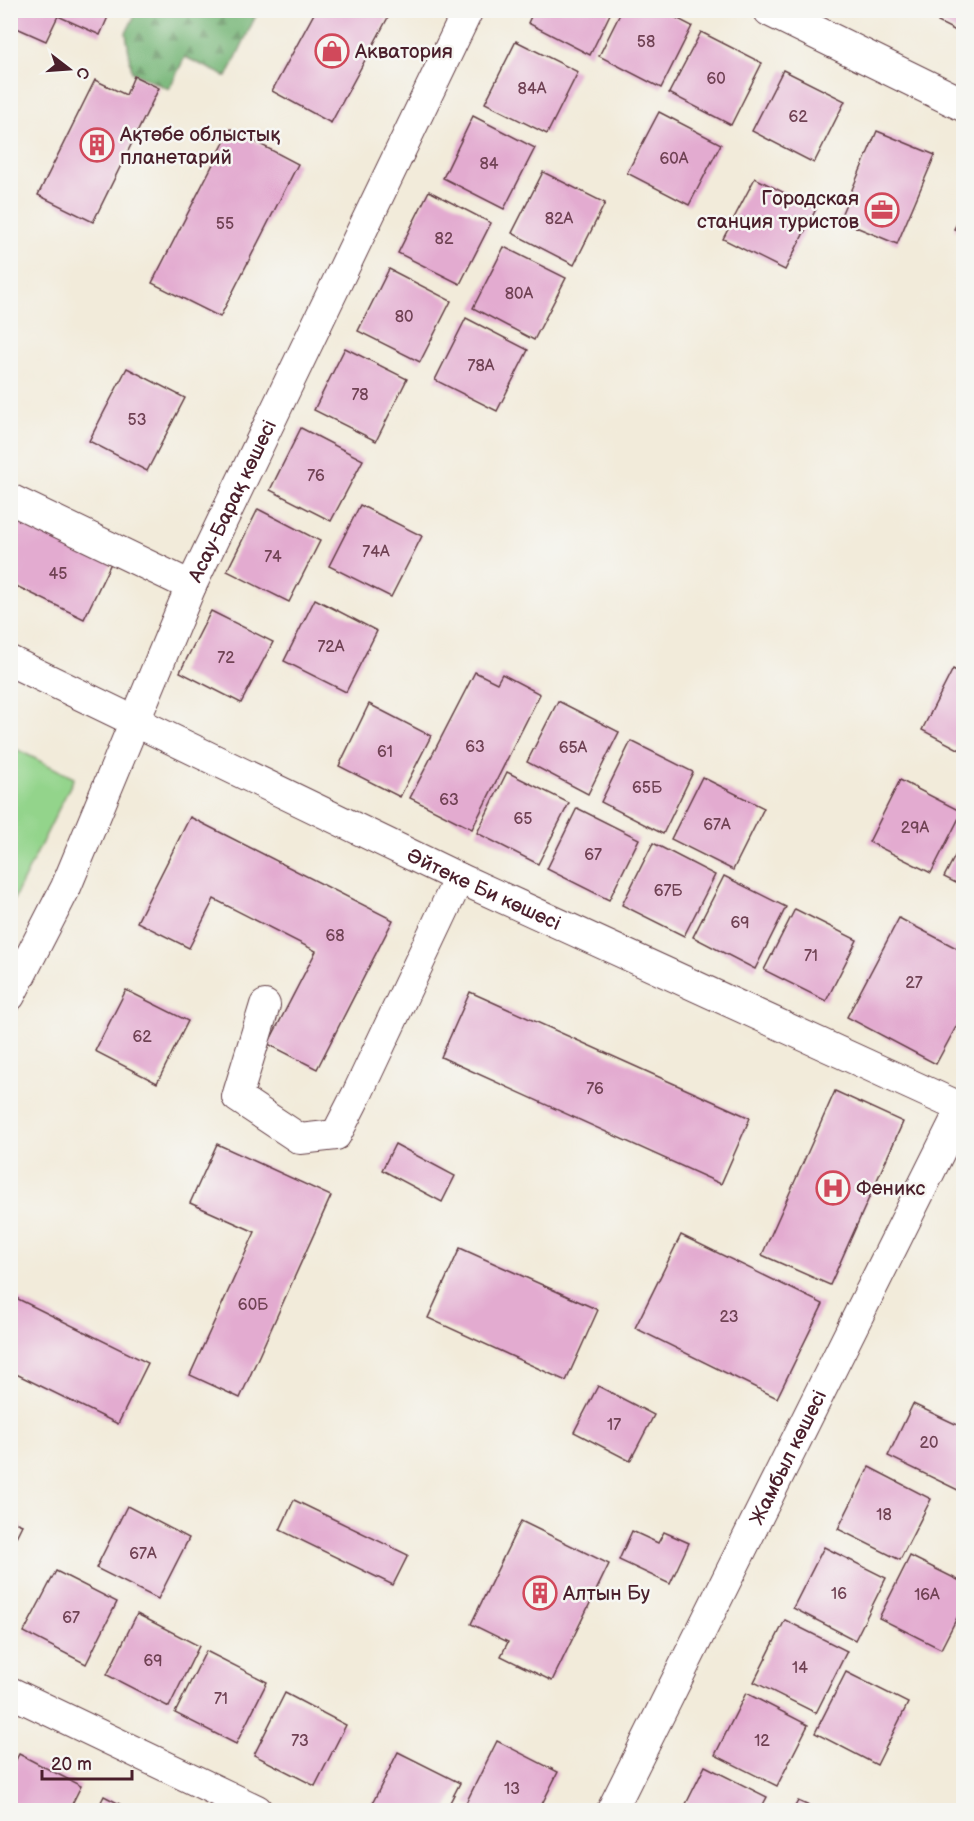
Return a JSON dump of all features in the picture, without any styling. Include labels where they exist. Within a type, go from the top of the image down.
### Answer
[{"type":"main road","points":[[770,10],[963,105]]},
{"type":"street","name":"Асау-Барақ көшесі","points":[[10,996],[66,888],[192,586],[468,10]]},
{"type":"street","points":[[10,499],[192,586]]},
{"type":"street","name":"Әйтеке Би көшесі","points":[[10,661],[459,878],[963,1106]]},
{"type":"street","points":[[265,1005],[237,1097],[300,1139],[336,1135],[459,878]]},
{"type":"street","name":"Жамбыл көшесі","points":[[612,1810],[963,1106]]},
{"type":"street","points":[[10,1692],[257,1810]]},
{"type":"green space","points":[[137,10],[258,11],[227,77],[185,57],[169,89],[132,72],[126,33]]},
{"type":"green space","points":[[10,746],[74,778],[11,905],[10,905]]},
{"type":"building","points":[[15,10],[111,10],[100,35],[58,16],[46,41],[10,25]]},
{"type":"building","name":"Акватория","points":[[316,10],[392,10],[331,123],[272,91]]},
{"type":"building","points":[[534,10],[612,10],[590,55],[528,23]]},
{"type":"building","points":[[622,10],[661,10],[692,26],[661,88],[599,56]]},
{"type":"building","points":[[908,10],[933,10],[928,20]]},
{"type":"building","points":[[944,10],[964,10],[964,35],[938,22]]},
{"type":"building","points":[[701,32],[762,63],[731,125],[669,93]]},
{"type":"building","points":[[516,41],[578,72],[547,134],[485,103]]},
{"type":"building","points":[[783,70],[845,101],[814,163],[752,131]]},
{"type":"building","name":"Ақтөбе облыстық планетарий","points":[[134,76],[159,88],[93,222],[38,195],[95,80],[126,95]]},
{"type":"building","points":[[659,112],[721,144],[689,205],[627,173]]},
{"type":"building","points":[[473,116],[535,148],[504,209],[443,178]]},
{"type":"building","points":[[231,129],[298,164],[220,317],[152,283]]},
{"type":"building","points":[[877,131],[935,155],[897,244],[839,220]]},
{"type":"building","points":[[543,172],[605,203],[574,265],[512,233]]},
{"type":"building","points":[[755,178],[816,209],[785,270],[723,239]]},
{"type":"building","points":[[429,191],[491,223],[460,284],[398,253]]},
{"type":"building","points":[[964,210],[964,234],[954,229]]},
{"type":"building","points":[[504,247],[566,278],[534,340],[473,308]]},
{"type":"building","points":[[389,269],[451,301],[420,362],[358,331]]},
{"type":"building","points":[[466,318],[528,350],[497,411],[435,380]]},
{"type":"building","points":[[345,348],[407,379],[376,441],[314,410]]},
{"type":"building","points":[[127,368],[185,398],[147,471],[89,441]]},
{"type":"building","points":[[301,428],[363,460],[331,521],[270,490]]},
{"type":"building","points":[[360,505],[422,536],[391,597],[329,566]]},
{"type":"building","points":[[258,509],[320,541],[289,602],[227,571]]},
{"type":"building","points":[[10,514],[111,563],[84,619],[10,583]]},
{"type":"building","points":[[315,599],[377,631],[346,692],[284,661]]},
{"type":"building","points":[[211,611],[273,642],[241,703],[180,672]]},
{"type":"building","points":[[953,669],[964,675],[964,752],[922,730]]},
{"type":"building","points":[[475,672],[497,683],[502,674],[540,694],[472,829],[410,798]]},
{"type":"building","points":[[558,701],[619,732],[588,794],[527,762]]},
{"type":"building","points":[[369,704],[431,736],[400,797],[339,766]]},
{"type":"building","points":[[631,741],[693,772],[663,834],[601,802]]},
{"type":"building","points":[[507,772],[569,803],[538,864],[477,833]]},
{"type":"building","points":[[702,777],[764,808],[733,870],[671,839]]},
{"type":"building","points":[[900,780],[962,812],[931,873],[869,842]]},
{"type":"building","points":[[577,808],[639,839],[609,900],[547,869]]},
{"type":"building","points":[[190,817],[393,920],[317,1069],[268,1044],[316,951],[214,899],[189,948],[137,922]]},
{"type":"building","points":[[964,839],[964,887],[944,877]]},
{"type":"building","points":[[653,843],[715,875],[684,936],[622,905]]},
{"type":"building","points":[[724,876],[786,907],[755,969],[693,937]]},
{"type":"building","points":[[795,909],[857,940],[826,1001],[764,970]]},
{"type":"building","points":[[899,918],[964,952],[964,1012],[936,1064],[847,1017]]},
{"type":"building","points":[[126,990],[188,1021],[157,1083],[95,1051]]},
{"type":"building","points":[[470,992],[750,1118],[721,1184],[441,1057]]},
{"type":"building","name":"Феникс","points":[[835,1091],[903,1122],[830,1285],[762,1255]]},
{"type":"building","points":[[217,1144],[331,1196],[240,1398],[190,1375],[255,1232],[190,1203]]},
{"type":"building","points":[[395,1144],[455,1176],[442,1202],[382,1170]]},
{"type":"building","points":[[681,1235],[823,1304],[777,1398],[635,1328]]},
{"type":"building","points":[[460,1248],[598,1310],[566,1381],[428,1318]]},
{"type":"building","points":[[10,1295],[148,1363],[118,1424],[10,1371]]},
{"type":"building","points":[[598,1386],[654,1415],[630,1461],[574,1432]]},
{"type":"building","points":[[913,1404],[964,1428],[964,1493],[888,1456]]},
{"type":"building","points":[[869,1467],[931,1499],[900,1560],[838,1529]]},
{"type":"building","points":[[294,1500],[408,1555],[393,1585],[280,1530]]},
{"type":"building","points":[[127,1506],[189,1538],[158,1599],[96,1568]]},
{"type":"building","points":[[10,1520],[22,1525],[10,1549]]},
{"type":"building","name":"Алтын Бу","points":[[521,1521],[609,1564],[552,1681],[501,1656],[508,1642],[471,1624]]},
{"type":"building","points":[[632,1531],[658,1543],[664,1532],[689,1543],[670,1584],[619,1560]]},
{"type":"building","points":[[824,1547],[886,1578],[855,1640],[793,1608]]},
{"type":"building","points":[[910,1556],[964,1583],[964,1604],[941,1649],[879,1618]]},
{"type":"building","points":[[56,1571],[117,1602],[86,1664],[24,1632]]},
{"type":"building","points":[[137,1614],[199,1646],[169,1707],[107,1675]]},
{"type":"building","points":[[785,1620],[847,1651],[816,1713],[754,1682]]},
{"type":"building","points":[[206,1651],[267,1682],[236,1744],[175,1713]]},
{"type":"building","points":[[846,1672],[908,1703],[877,1765],[815,1733]]},
{"type":"building","points":[[285,1693],[346,1725],[315,1786],[254,1755]]},
{"type":"building","points":[[746,1693],[808,1725],[777,1786],[715,1755]]},
{"type":"building","points":[[497,1741],[558,1772],[539,1810],[481,1810],[466,1803]]},
{"type":"building","points":[[398,1752],[460,1783],[446,1810],[369,1810]]},
{"type":"building","points":[[19,1754],[81,1786],[69,1810],[10,1810],[10,1772]]},
{"type":"building","points":[[705,1766],[767,1797],[760,1810],[683,1810]]},
{"type":"building","points":[[104,1796],[131,1810],[97,1810]]},
{"type":"building","points":[[798,1801],[818,1810],[793,1810]]},
{"type":"place","name":"Акватория","points":[[332,51]]},
{"type":"place","name":"Ақтөбе облыстық планетарий","points":[[97,145]]},
{"type":"place","name":"Городская станция туристов","points":[[882,210]]},
{"type":"place","name":"Феникс","points":[[833,1188]]},
{"type":"place","name":"Алтын Бу","points":[[540,1593]]}]
